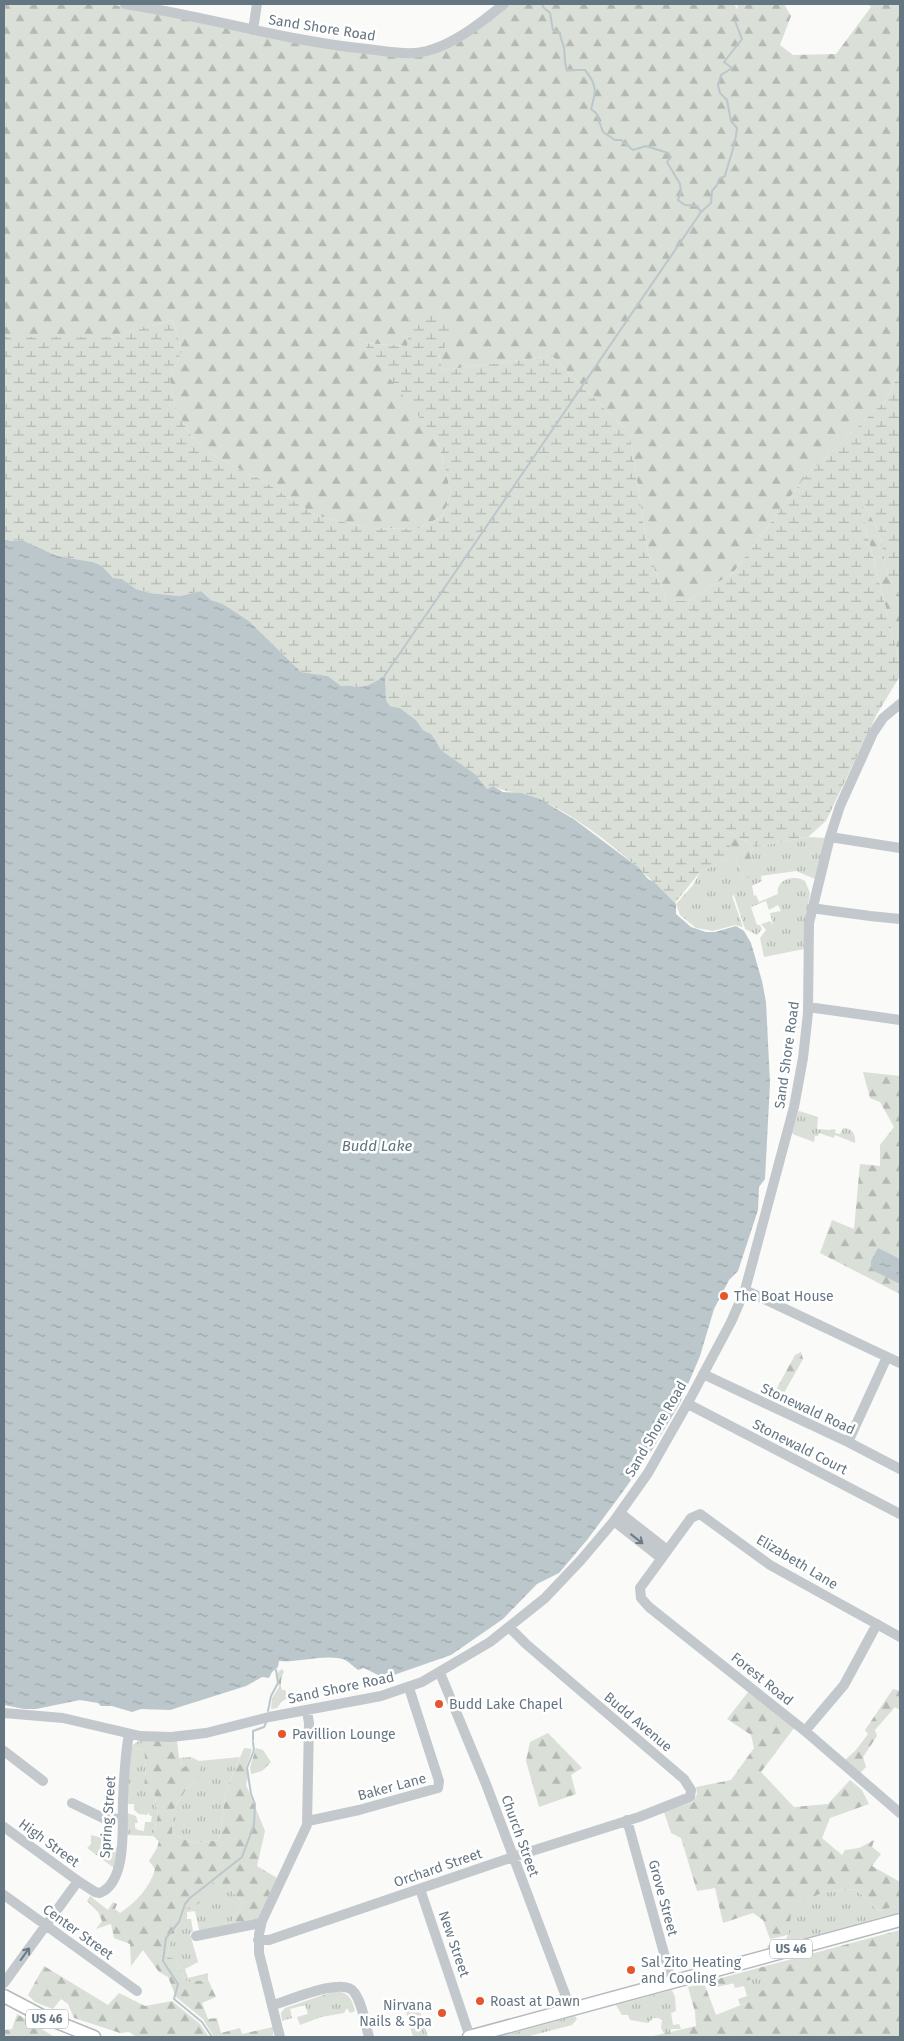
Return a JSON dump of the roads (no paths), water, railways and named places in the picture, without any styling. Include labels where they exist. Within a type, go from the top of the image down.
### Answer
[{"type":"main road","name":"US 46","points":[[470,2037],[486,2035],[900,1920]]},
{"type":"main road","name":"US 46","points":[[4,1996],[42,2016],[94,2037]]},
{"type":"street","name":"Sand Shore Road","points":[[125,4],[320,43],[415,53],[432,50],[453,40],[504,4]]},
{"type":"street","points":[[253,30],[257,4]]},
{"type":"street","name":"Sand Shore Road","points":[[4,1713],[78,1721],[129,1734],[154,1737],[184,1736],[223,1729],[263,1718],[363,1700],[409,1688],[440,1673],[509,1627],[555,1588],[617,1517],[648,1473],[688,1404],[745,1290],[794,1107],[803,1058],[808,1007],[808,933],[812,908],[830,837],[840,806],[874,733],[883,718],[900,704]]},
{"type":"street","points":[[830,837],[900,848]]},
{"type":"street","points":[[812,908],[900,918]]},
{"type":"street","points":[[808,1007],[900,1020]]},
{"type":"street","points":[[745,1290],[900,1363]]},
{"type":"street","points":[[848,1442],[887,1357]]},
{"type":"street","name":"Stonewald Road","points":[[703,1374],[848,1442],[900,1469]]},
{"type":"street","name":"Stonewald Court","points":[[688,1404],[900,1514]]},
{"type":"street","name":"Elizabeth Lane","points":[[664,1554],[691,1518],[696,1514],[702,1514],[770,1565],[900,1637]]},
{"type":"street","points":[[617,1517],[664,1554]]},
{"type":"street","name":"Forest Road","points":[[664,1554],[640,1588],[640,1596],[645,1604],[805,1731],[900,1813]]},
{"type":"street","points":[[805,1731],[844,1685],[877,1624]]},
{"type":"street","name":"Budd Avenue","points":[[509,1627],[520,1639],[689,1785],[691,1793],[687,1799],[627,1820]]},
{"type":"street","name":"Church Street","points":[[440,1673],[463,1726],[571,2010]]},
{"type":"street","name":"Baker Lane","points":[[308,1821],[359,1810],[438,1788],[439,1781],[409,1688]]},
{"type":"street","points":[[280,2037],[259,1953],[258,1940],[261,1923],[278,1884],[305,1833],[308,1821],[309,1723],[307,1711]]},
{"type":"street","name":"Spring Street","points":[[78,1881],[98,1893],[103,1892],[110,1884],[121,1859],[129,1734]]},
{"type":"street","points":[[4,1751],[42,1781]]},
{"type":"street","points":[[72,1803],[103,1818],[123,1819]]},
{"type":"street","name":"Orchard Street","points":[[258,1940],[269,1940],[627,1820]]},
{"type":"street","name":"Grove Street","points":[[627,1820],[672,1982]]},
{"type":"street","name":"High Street","points":[[4,1827],[78,1881]]},
{"type":"street","points":[[4,1983],[78,1881]]},
{"type":"street","name":"New Street","points":[[420,1889],[470,2037]]},
{"type":"street","name":"Center Street","points":[[4,1896],[137,1991]]},
{"type":"street","points":[[196,1936],[261,1923]]},
{"type":"street","points":[[273,2006],[333,1987],[347,1986],[356,1996],[369,2037]]},
{"type":"water","name":"Budd Lake","points":[[4,539],[11,541],[22,540],[57,556],[93,562],[102,566],[113,578],[122,579],[136,589],[150,593],[180,596],[201,591],[211,600],[223,604],[249,621],[301,672],[328,676],[341,686],[357,687],[369,685],[385,675],[386,700],[390,706],[400,708],[416,720],[423,730],[431,734],[441,750],[475,774],[487,789],[493,786],[503,792],[521,793],[540,799],[575,820],[639,868],[648,879],[654,882],[676,904],[676,914],[691,927],[706,932],[715,932],[736,926],[744,931],[751,943],[766,1002],[770,1083],[765,1179],[759,1187],[758,1210],[738,1271],[729,1280],[714,1309],[700,1356],[680,1403],[649,1455],[587,1540],[559,1573],[537,1584],[503,1619],[451,1655],[391,1676],[380,1676],[364,1668],[358,1670],[347,1661],[338,1658],[279,1661],[278,1667],[269,1678],[262,1677],[246,1686],[170,1710],[141,1709],[132,1712],[80,1700],[36,1709],[4,1705]]},
{"type":"water","points":[[878,1248],[900,1259],[900,1284],[874,1271],[871,1267],[871,1261]]},
{"type":"waterway","points":[[542,4],[550,13],[553,30],[560,33],[567,70],[585,70],[592,80],[595,93],[591,109],[596,113],[603,132],[615,140],[621,140],[633,150],[646,146],[668,153],[671,157],[667,162],[680,184],[681,192],[678,200],[685,205],[697,206],[701,212]]},
{"type":"waterway","points":[[385,675],[701,212],[711,203],[712,191],[719,179],[725,176],[737,128],[731,121],[727,100],[720,93],[718,85],[721,75],[732,68],[724,62],[742,39],[735,21]]},
{"type":"waterway","points":[[268,1711],[271,1696],[278,1683],[276,1670]]},
{"type":"waterway","points":[[253,1740],[253,1731],[264,1727],[266,1723]]},
{"type":"waterway","points":[[212,2037],[202,2022],[174,1999],[178,1984],[163,1961],[166,1938],[179,1922],[185,1904],[190,1898],[242,1857],[254,1825],[255,1804],[251,1794],[247,1768],[254,1750],[253,1742]]},
{"type":"place","name":"The Boat House","points":[[724,1296]]},
{"type":"place","name":"Budd Lake Chapel","points":[[439,1704]]},
{"type":"place","name":"Pavillion Lounge","points":[[282,1734]]},
{"type":"place","name":"Sal Zito Heating and Cooling","points":[[631,1970]]},
{"type":"place","name":"Roast at Dawn","points":[[480,2001]]},
{"type":"place","name":"Nirvana Nails & Spa","points":[[442,2013]]}]
